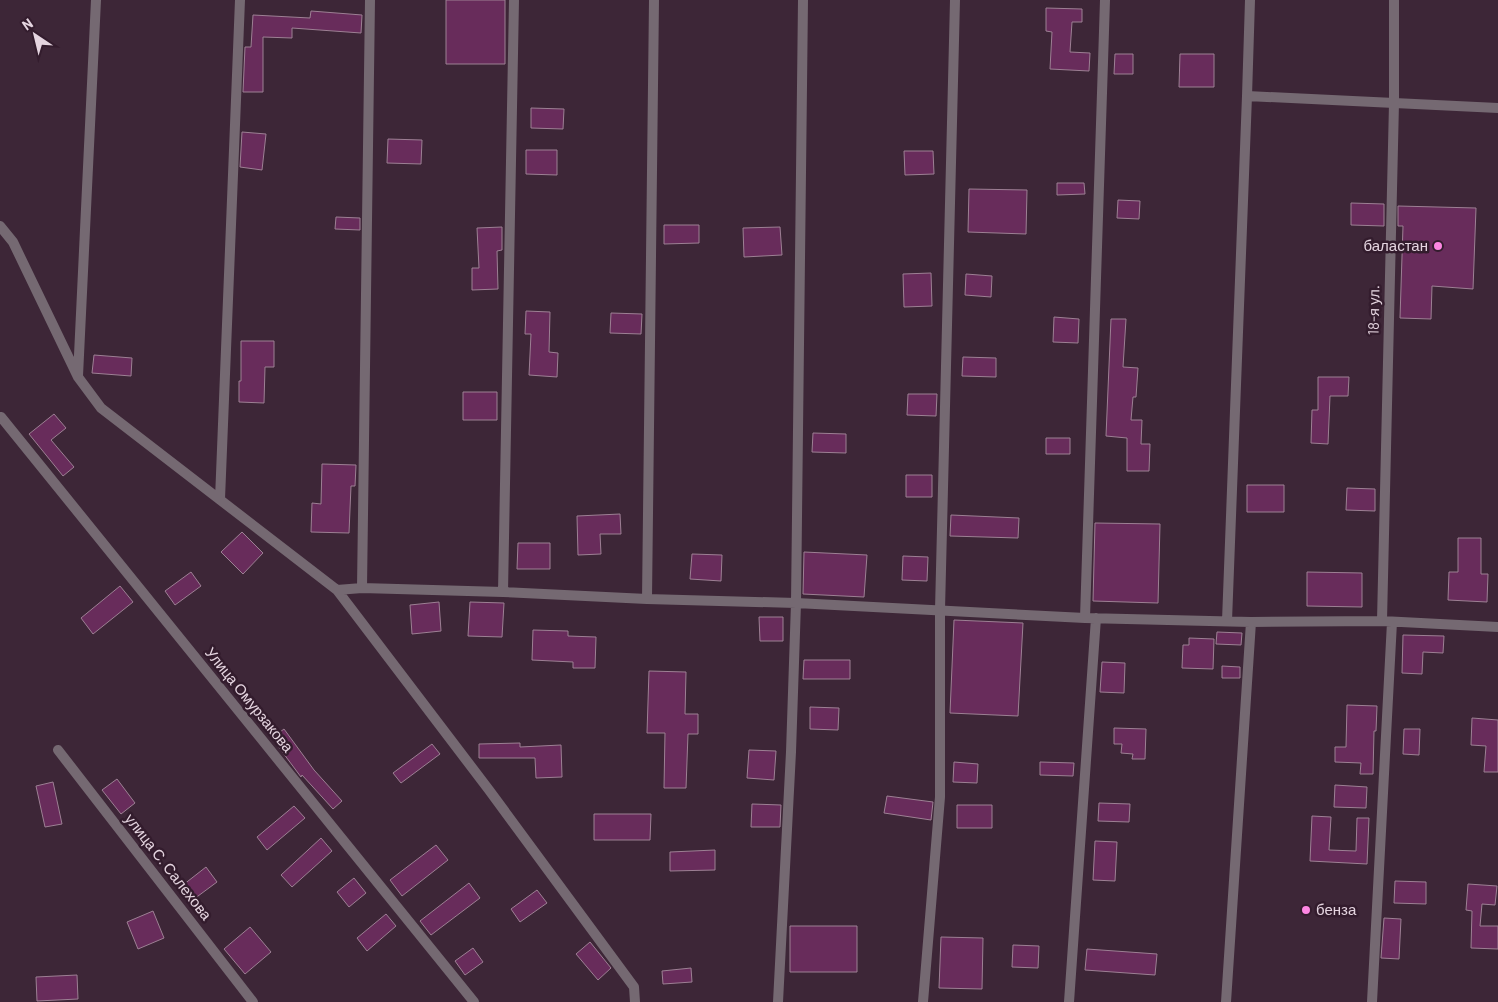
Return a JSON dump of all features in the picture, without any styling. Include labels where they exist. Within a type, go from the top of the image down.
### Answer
[{"type":"street","points":[[78,376],[96,0]]},
{"type":"street","points":[[220,499],[240,0]]},
{"type":"street","points":[[362,588],[370,0]]},
{"type":"street","points":[[503,592],[514,0]]},
{"type":"street","points":[[647,599],[654,0]]},
{"type":"street","points":[[778,1002],[791,752],[796,603],[803,0]]},
{"type":"street","points":[[923,1002],[940,797],[940,610],[955,0]]},
{"type":"street","points":[[1069,1002],[1091,618],[1106,0]]},
{"type":"street","points":[[1227,621],[1250,0]]},
{"type":"street","name":"18-я ул.","points":[[1372,1002],[1387,622],[1394,0]]},
{"type":"street","points":[[1247,96],[1498,108]]},
{"type":"street","points":[[0,226],[14,242],[78,376],[101,408],[337,590],[489,790],[634,987],[634,1002]]},
{"type":"street","name":"Улица Омурзакова","points":[[1,417],[474,1002]]},
{"type":"street","points":[[337,590],[362,588],[503,592],[647,599],[796,603],[1091,618],[1251,622],[1387,622],[1498,627]]},
{"type":"street","points":[[1226,1002],[1251,622]]},
{"type":"street","name":"улица С. Салехова","points":[[58,750],[254,1002]]},
{"type":"building","points":[[446,0],[505,0],[505,64],[446,64]]},
{"type":"building","points":[[1046,8],[1082,9],[1082,22],[1072,22],[1070,52],[1090,53],[1089,71],[1050,69],[1052,32],[1046,31]]},
{"type":"building","points":[[311,11],[362,15],[361,33],[292,28],[292,38],[263,37],[263,92],[243,92],[245,47],[251,47],[253,15],[310,18]]},
{"type":"building","points":[[1115,54],[1133,54],[1133,74],[1114,74]]},
{"type":"building","points":[[1180,54],[1214,54],[1214,87],[1179,87]]},
{"type":"building","points":[[531,108],[564,109],[563,129],[531,128]]},
{"type":"building","points":[[242,132],[266,134],[262,170],[240,167]]},
{"type":"building","points":[[388,139],[422,140],[421,164],[387,163]]},
{"type":"building","points":[[526,150],[557,150],[557,175],[526,174]]},
{"type":"building","points":[[904,151],[933,151],[934,174],[905,175]]},
{"type":"building","points":[[1057,183],[1084,183],[1085,194],[1057,195]]},
{"type":"building","points":[[969,189],[1027,190],[1026,234],[968,232]]},
{"type":"building","points":[[1118,200],[1140,201],[1139,219],[1117,218]]},
{"type":"building","points":[[1351,203],[1384,204],[1384,226],[1351,225]]},
{"type":"building","name":"баластан","points":[[1398,206],[1476,208],[1473,289],[1432,286],[1431,319],[1400,318],[1403,226],[1398,226]]},
{"type":"building","points":[[336,217],[360,218],[360,230],[335,229]]},
{"type":"building","points":[[664,225],[699,225],[699,243],[664,244]]},
{"type":"building","points":[[502,227],[502,250],[497,251],[498,289],[472,290],[472,268],[479,268],[477,228]]},
{"type":"building","points":[[780,227],[782,255],[744,257],[743,228]]},
{"type":"building","points":[[931,273],[932,306],[904,307],[903,274]]},
{"type":"building","points":[[966,274],[992,276],[991,297],[965,295]]},
{"type":"building","points":[[526,311],[550,312],[549,352],[558,353],[557,377],[529,375],[531,334],[525,334]]},
{"type":"building","points":[[611,313],[642,314],[641,334],[610,333]]},
{"type":"building","points":[[1054,317],[1079,319],[1078,343],[1053,342]]},
{"type":"building","points":[[1111,319],[1126,319],[1123,367],[1138,368],[1136,397],[1133,397],[1131,420],[1142,420],[1141,444],[1150,444],[1149,471],[1127,471],[1127,438],[1106,436]]},
{"type":"building","points":[[241,341],[274,341],[274,367],[265,367],[264,403],[239,402]]},
{"type":"building","points":[[94,355],[132,358],[131,376],[92,373]]},
{"type":"building","points":[[963,357],[996,358],[996,377],[962,376]]},
{"type":"building","points":[[1318,377],[1349,377],[1348,396],[1330,396],[1328,444],[1311,443],[1312,410],[1318,410]]},
{"type":"building","points":[[463,392],[497,392],[497,420],[463,420]]},
{"type":"building","points":[[908,394],[937,394],[936,416],[907,415]]},
{"type":"building","points":[[54,414],[66,428],[51,440],[74,467],[63,476],[29,434]]},
{"type":"building","points":[[813,433],[846,434],[846,453],[812,452]]},
{"type":"building","points":[[1046,438],[1070,438],[1070,454],[1046,454]]},
{"type":"building","points":[[322,464],[356,465],[355,486],[351,486],[349,533],[311,532],[312,503],[321,504]]},
{"type":"building","points":[[906,475],[932,475],[932,497],[906,497]]},
{"type":"building","points":[[1247,485],[1284,485],[1284,512],[1247,512]]},
{"type":"building","points":[[1347,488],[1375,489],[1375,511],[1346,510]]},
{"type":"building","points":[[620,514],[621,534],[600,534],[601,554],[578,555],[577,516]]},
{"type":"building","points":[[951,515],[1019,518],[1018,538],[950,536]]},
{"type":"building","points":[[1095,523],[1160,524],[1158,603],[1093,601]]},
{"type":"building","points":[[242,532],[263,553],[243,574],[221,552]]},
{"type":"building","points":[[1458,538],[1481,538],[1481,574],[1488,574],[1487,602],[1448,600],[1449,572],[1458,572]]},
{"type":"building","points":[[518,543],[550,543],[550,569],[517,569]]},
{"type":"building","points":[[804,552],[867,555],[864,597],[803,594]]},
{"type":"building","points":[[692,554],[722,555],[721,581],[690,579]]},
{"type":"building","points":[[903,556],[928,557],[927,581],[902,580]]},
{"type":"building","points":[[191,572],[201,586],[175,605],[165,591]]},
{"type":"building","points":[[1307,572],[1362,573],[1362,607],[1307,606]]},
{"type":"building","points":[[120,586],[133,602],[93,634],[81,618]]},
{"type":"building","points":[[439,602],[441,631],[412,634],[410,605]]},
{"type":"building","points":[[470,602],[504,603],[502,637],[468,636]]},
{"type":"building","points":[[759,617],[783,617],[783,641],[760,641]]},
{"type":"building","points":[[954,620],[1023,623],[1018,716],[950,713]]},
{"type":"building","points":[[533,630],[568,631],[568,636],[596,637],[595,668],[573,668],[573,662],[532,660]]},
{"type":"building","points":[[1217,632],[1242,633],[1241,645],[1216,644]]},
{"type":"building","points":[[1403,635],[1444,636],[1443,653],[1423,652],[1422,674],[1402,673]]},
{"type":"building","points":[[1189,638],[1214,639],[1213,669],[1182,668],[1183,645],[1189,645]]},
{"type":"building","points":[[804,660],[850,660],[850,679],[803,679]]},
{"type":"building","points":[[1102,662],[1125,663],[1124,693],[1100,692]]},
{"type":"building","points":[[1222,666],[1240,667],[1240,678],[1222,678]]},
{"type":"building","points":[[649,671],[686,672],[685,714],[698,714],[698,734],[688,734],[686,788],[664,788],[665,733],[647,733]]},
{"type":"building","points":[[1347,705],[1377,706],[1376,731],[1374,731],[1373,774],[1360,774],[1361,763],[1335,762],[1335,747],[1346,747]]},
{"type":"building","points":[[810,707],[839,708],[838,730],[810,729]]},
{"type":"building","points":[[1472,718],[1498,720],[1498,772],[1484,772],[1486,746],[1471,745]]},
{"type":"building","points":[[1114,728],[1146,729],[1145,759],[1132,759],[1133,754],[1121,753],[1122,744],[1114,744]]},
{"type":"building","points":[[284,729],[314,770],[342,801],[333,809],[302,775],[301,777],[272,738]]},
{"type":"building","points":[[1404,729],[1420,729],[1419,755],[1403,754]]},
{"type":"building","points":[[520,743],[520,747],[561,745],[562,777],[536,778],[535,758],[479,758],[479,744]]},
{"type":"building","points":[[432,744],[440,754],[401,783],[393,773]]},
{"type":"building","points":[[749,750],[776,751],[774,780],[747,778]]},
{"type":"building","points":[[954,762],[978,764],[977,783],[953,782]]},
{"type":"building","points":[[1040,762],[1074,763],[1073,776],[1040,775]]},
{"type":"building","points":[[117,779],[135,803],[121,814],[102,790]]},
{"type":"building","points":[[53,782],[62,824],[45,827],[36,786]]},
{"type":"building","points":[[1335,785],[1367,787],[1366,808],[1334,807]]},
{"type":"building","points":[[887,796],[933,802],[931,820],[884,813]]},
{"type":"building","points":[[1099,803],[1130,804],[1129,822],[1098,821]]},
{"type":"building","points":[[752,804],[781,805],[780,827],[751,827]]},
{"type":"building","points":[[957,805],[992,805],[992,828],[957,828]]},
{"type":"building","points":[[294,806],[305,818],[267,850],[257,837]]},
{"type":"building","points":[[594,814],[651,814],[650,840],[594,840]]},
{"type":"building","points":[[1312,816],[1331,817],[1329,850],[1356,851],[1357,818],[1369,818],[1367,864],[1310,861]]},
{"type":"building","points":[[321,838],[332,851],[292,887],[281,875]]},
{"type":"building","points":[[1095,841],[1117,842],[1115,881],[1093,880]]},
{"type":"building","points":[[436,845],[448,860],[402,896],[390,880]]},
{"type":"building","points":[[715,850],[715,870],[670,871],[670,852]]},
{"type":"building","points":[[206,867],[217,882],[194,899],[183,885]]},
{"type":"building","points":[[354,878],[366,893],[349,907],[337,892]]},
{"type":"building","points":[[1395,881],[1426,882],[1426,904],[1394,903]]},
{"type":"building","points":[[469,883],[480,898],[431,935],[420,921]]},
{"type":"building","points":[[1468,884],[1497,886],[1495,905],[1482,904],[1480,926],[1498,926],[1498,949],[1471,948],[1472,911],[1466,910]]},
{"type":"building","points":[[537,890],[547,903],[520,922],[511,909]]},
{"type":"building","points":[[153,911],[164,938],[138,949],[127,922]]},
{"type":"building","points":[[386,914],[396,926],[367,951],[357,938]]},
{"type":"building","points":[[1384,918],[1401,919],[1399,959],[1381,958]]},
{"type":"building","points":[[790,926],[857,926],[857,972],[790,972]]},
{"type":"building","points":[[250,927],[271,952],[245,974],[224,949]]},
{"type":"building","points":[[941,937],[983,938],[982,989],[939,988]]},
{"type":"building","points":[[590,942],[611,968],[598,980],[576,954]]},
{"type":"building","points":[[1013,945],[1039,946],[1038,968],[1012,967]]},
{"type":"building","points":[[473,948],[483,962],[465,975],[455,961]]},
{"type":"building","points":[[1087,949],[1157,954],[1155,975],[1085,970]]},
{"type":"building","points":[[691,968],[692,982],[663,984],[662,971]]},
{"type":"building","points":[[77,975],[78,999],[37,1001],[36,977]]},
{"type":"place","name":"баластан","points":[[1438,246]]},
{"type":"place","name":"бенза","points":[[1306,910]]}]
